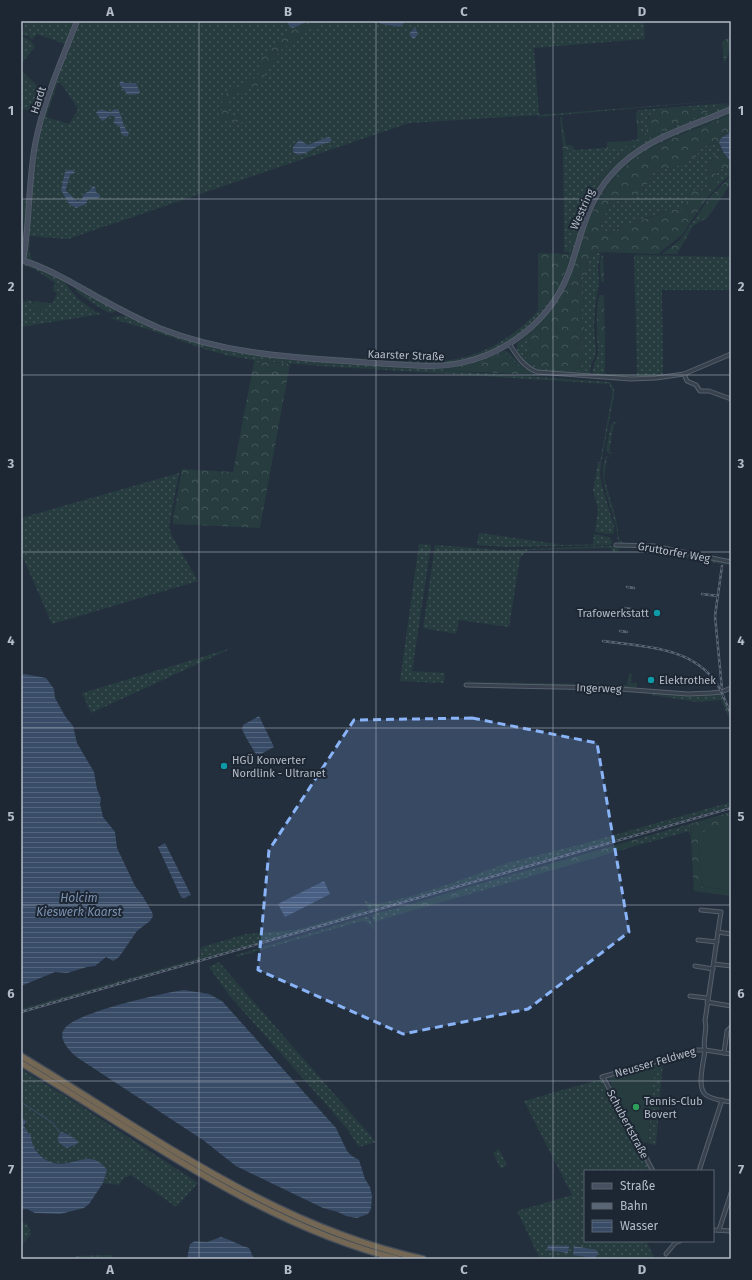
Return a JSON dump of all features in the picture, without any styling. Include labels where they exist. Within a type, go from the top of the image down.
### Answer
[{"type":"highway","points":[[21,1056],[197,1165],[276,1208],[348,1238],[423,1259]]},
{"type":"highway","points":[[21,1063],[233,1193],[308,1229],[358,1247],[398,1259]]},
{"type":"main road","name":"Hardt","points":[[77,21],[48,96],[39,127],[32,169],[22,260],[53,272],[145,322],[198,341]]},
{"type":"main road","name":"Westring","points":[[510,345],[536,323],[558,293],[569,271],[590,206],[600,190],[616,170],[634,153],[656,139],[731,109]]},
{"type":"main road","name":"Kaarster Straße","points":[[198,341],[235,350],[273,356],[430,366],[452,365],[474,360],[492,354],[510,345]]},
{"type":"street","points":[[510,345],[522,362],[530,370],[539,373],[636,379],[684,374],[731,354]]},
{"type":"street","points":[[684,374],[687,381],[696,385],[700,391],[709,391],[731,400]]},
{"type":"street","name":"Gruttorfer Weg","points":[[616,545],[654,546],[731,562]]},
{"type":"street","name":"Ingerweg","points":[[466,685],[606,688],[695,694],[721,692],[731,688]]},
{"type":"street","points":[[701,910],[720,912],[712,980],[710,982],[707,1000],[704,1040],[705,1050],[701,1087],[706,1095],[731,1102]]},
{"type":"street","points":[[718,932],[731,934]]},
{"type":"street","points":[[698,940],[717,942]]},
{"type":"street","points":[[714,964],[731,966]]},
{"type":"street","points":[[695,966],[713,969]]},
{"type":"street","points":[[690,996],[731,1006]]},
{"type":"street","points":[[724,1053],[727,1031],[731,1027]]},
{"type":"street","name":"Neusser Feldweg","points":[[603,1077],[696,1050],[731,1054]]},
{"type":"street","name":"Schubertstraße","points":[[603,1077],[652,1170]]},
{"type":"street","points":[[699,1170],[722,1100]]},
{"type":"street","points":[[719,1230],[731,1193]]},
{"type":"street","points":[[714,1230],[731,1231]]},
{"type":"street","points":[[666,1254],[675,1242]]},
{"type":"highlighted area","points":[[472,718],[597,743],[629,932],[528,1009],[403,1034],[258,970],[269,850],[354,720]]},
{"type":"green space","points":[[25,21],[76,21],[59,62],[65,44],[37,34],[32,40],[29,36],[22,35]]},
{"type":"green space","points":[[79,21],[644,21],[645,39],[534,48],[539,115],[409,123],[68,239],[28,236],[34,168],[45,114]],"holes":[[[58,82],[63,86],[78,109],[69,124],[46,117]]]},
{"type":"green space","points":[[308,21],[314,21],[316,26],[287,45],[277,55],[258,85],[239,93],[230,101],[227,109],[229,115],[244,118],[244,122],[230,123],[222,121],[220,117],[222,113],[222,100],[228,91],[249,82],[257,76],[260,71],[262,57],[293,28]]},
{"type":"green space","points":[[21,36],[30,40],[35,47],[21,64]]},
{"type":"green space","points":[[731,36],[731,48],[724,64],[722,42]]},
{"type":"green space","points":[[56,67],[57,70],[40,119],[23,253],[21,255],[24,220],[21,220],[21,200],[26,200],[31,158],[40,113],[21,109],[21,70],[46,95]]},
{"type":"green space","points":[[727,100],[538,117],[539,115]]},
{"type":"green space","points":[[729,103],[699,111],[682,108],[660,110],[648,117],[646,135],[642,136],[638,110]]},
{"type":"green space","points":[[731,103],[731,107],[727,109],[666,133],[632,152],[633,148],[618,159],[596,185],[587,199],[576,224],[580,223],[592,198],[601,183],[620,163],[592,200],[583,220],[565,276],[555,295],[539,316],[519,335],[496,349],[474,358],[448,363],[430,364],[323,358],[261,353],[194,338],[145,320],[30,261],[26,257],[28,238],[30,239],[29,251],[32,260],[68,277],[157,324],[198,338],[241,347],[308,355],[421,362],[461,358],[483,351],[513,334],[538,311],[540,312],[562,279],[570,256],[569,252],[564,252],[563,151],[636,145],[666,129]]},
{"type":"green space","points":[[731,103],[666,129],[636,145],[607,149],[607,142],[638,139],[636,112],[638,111],[642,136],[646,135],[647,122],[651,113],[660,110],[682,108],[699,111]]},
{"type":"green space","points":[[731,111],[731,114],[666,140],[639,155],[616,176],[596,204],[567,283],[558,299],[543,320],[528,337],[532,343],[528,346],[528,354],[526,357],[527,361],[533,365],[581,367],[583,357],[582,344],[584,329],[581,314],[584,300],[582,286],[579,281],[580,277],[586,273],[591,254],[601,252],[598,267],[599,282],[594,327],[596,351],[595,357],[591,364],[590,374],[552,373],[533,368],[526,363],[520,356],[517,349],[517,344],[539,323],[556,301],[592,207],[612,176],[628,160],[657,141]]},
{"type":"green space","points":[[731,114],[731,132],[721,139],[721,148],[714,142],[701,148],[696,157],[673,168],[660,169],[653,173],[643,191],[631,200],[616,200],[611,202],[600,225],[609,233],[612,233],[628,224],[659,214],[669,209],[682,210],[684,204],[689,199],[687,194],[693,190],[700,192],[708,188],[709,191],[707,198],[682,235],[658,254],[597,252],[591,254],[586,273],[580,277],[579,281],[582,286],[584,300],[581,314],[584,329],[582,344],[583,357],[580,369],[577,371],[550,369],[538,367],[526,361],[528,346],[532,343],[528,337],[543,320],[564,290],[573,270],[588,222],[604,192],[617,175],[629,163],[656,146]]},
{"type":"green space","points":[[560,117],[562,117],[566,145],[571,145],[574,147],[574,150],[563,151]]},
{"type":"green space","points":[[714,142],[721,148],[722,151],[715,156],[711,162],[708,169],[707,178],[724,168],[728,173],[731,172],[731,174],[707,198],[709,191],[706,188],[689,200],[682,210],[669,209],[660,214],[617,228],[612,233],[609,233],[602,228],[600,225],[601,221],[611,202],[615,200],[627,201],[643,191],[653,173],[660,169],[673,168],[696,157],[701,148]]},
{"type":"green space","points":[[633,148],[632,152],[609,172],[599,185],[588,204],[570,252],[569,249],[580,215],[596,185],[612,165]]},
{"type":"green space","points":[[722,151],[731,162],[731,172],[728,173],[724,168],[715,173],[719,180],[714,187],[711,188],[707,182],[710,164],[712,160]]},
{"type":"green space","points":[[731,176],[731,183],[713,210],[707,218],[699,222],[701,210],[708,199]]},
{"type":"green space","points":[[701,210],[699,222],[693,226],[684,242],[680,240]]},
{"type":"green space","points":[[680,240],[684,242],[677,254],[662,254]]},
{"type":"green space","points":[[538,253],[569,254],[570,256],[566,271],[559,286],[550,300],[539,312],[538,311]]},
{"type":"green space","points":[[603,254],[604,282],[601,282],[600,264]]},
{"type":"green space","points":[[634,255],[731,257],[731,290],[662,290],[663,375],[637,377],[592,375],[598,351],[597,337],[605,339],[605,374],[637,375]]},
{"type":"green space","points":[[21,263],[45,271],[62,279],[78,299],[96,312],[102,314],[21,327],[21,300],[26,302],[27,300],[32,301],[32,303],[34,301],[53,303],[57,293],[53,291],[55,283],[36,270]]},
{"type":"green space","points":[[77,287],[115,309],[115,312],[109,313],[92,303],[77,292],[75,289]]},
{"type":"green space","points":[[599,295],[604,295],[605,339],[597,337],[597,308]]},
{"type":"green space","points":[[35,301],[47,304],[45,313],[32,311]]},
{"type":"green space","points":[[122,316],[132,317],[179,337],[204,345],[242,353],[292,360],[436,368],[453,366],[488,358],[507,351],[524,368],[537,376],[524,371],[505,353],[472,365],[438,370],[610,382],[614,389],[614,395],[600,475],[614,526],[614,533],[610,534],[595,532],[598,510],[593,490],[598,462],[600,462],[612,395],[612,390],[609,384],[263,361],[260,363],[254,362],[254,360],[230,356],[204,349],[110,318]]},
{"type":"green space","points":[[505,353],[519,367],[531,375],[444,370],[475,364]]},
{"type":"green space","points":[[263,361],[290,364],[260,528],[173,524],[182,469],[233,472],[254,362],[260,363]]},
{"type":"green space","points":[[614,422],[617,424],[614,424],[609,452],[612,452],[612,454],[608,453],[606,450],[611,425]]},
{"type":"green space","points":[[606,456],[611,457],[607,457],[604,478],[616,519],[619,539],[623,543],[629,544],[622,544],[618,540],[617,530],[603,476],[603,465]]},
{"type":"green space","points":[[179,473],[169,527],[172,536],[198,581],[52,624],[21,553],[21,518]]},
{"type":"green space","points":[[479,533],[558,545],[593,544],[594,534],[609,537],[613,543],[609,545],[506,547],[477,545]]},
{"type":"green space","points":[[419,544],[431,545],[412,671],[445,673],[444,683],[400,681]]},
{"type":"green space","points":[[435,545],[502,550],[629,545],[653,547],[726,562],[726,565],[636,548],[620,548],[617,553],[613,552],[610,548],[528,550],[520,558],[509,627],[459,620],[456,634],[423,628]]},
{"type":"green space","points":[[232,648],[91,713],[82,693]]},
{"type":"green space","points":[[629,673],[632,674],[631,684],[635,682],[637,683],[637,689],[598,687],[596,681],[600,684],[627,685]]},
{"type":"green space","points":[[468,679],[471,682],[590,684],[594,681],[590,687],[473,685],[468,681]]},
{"type":"green space","points":[[720,692],[731,717],[731,723],[721,700],[697,702],[652,695],[651,693]]},
{"type":"green space","points":[[731,802],[731,806],[369,911],[364,900],[369,903],[377,904],[412,896],[507,863],[582,844]]},
{"type":"green space","points":[[731,812],[731,825],[698,834],[702,887],[731,890],[731,896],[694,891],[690,824]]},
{"type":"green space","points":[[690,824],[690,835],[689,832],[686,832],[639,845],[637,839]]},
{"type":"green space","points":[[731,825],[731,890],[702,887],[698,833]]},
{"type":"green space","points":[[637,839],[639,845],[536,875],[539,867]]},
{"type":"green space","points":[[539,867],[536,875],[463,896],[462,889]]},
{"type":"green space","points":[[462,889],[463,896],[404,913],[401,907]]},
{"type":"green space","points":[[401,907],[404,913],[374,922],[371,915]]},
{"type":"green space","points":[[363,909],[366,912],[21,1011],[21,1009],[196,959],[201,955],[200,949],[202,947],[246,934],[296,930]]},
{"type":"green space","points":[[368,916],[376,932],[372,926],[362,921],[237,957],[236,955]]},
{"type":"green space","points":[[219,962],[376,1142],[359,1147],[347,1129],[331,1110],[229,995],[209,967]]},
{"type":"green space","points":[[663,1061],[656,1145],[648,1143],[655,1063]]},
{"type":"green space","name":"Tennis-Club Bovert","points":[[655,1063],[648,1143],[643,1142],[635,1127],[630,1126],[610,1088],[612,1086],[609,1078],[610,1076]]},
{"type":"green space","points":[[21,1069],[78,1104],[198,1183],[176,1207],[131,1175],[124,1178],[119,1185],[103,1183],[106,1176],[77,1160],[61,1164],[48,1161],[42,1157],[34,1146],[27,1132],[25,1125],[26,1120],[21,1118]],"holes":[[[62,1132],[69,1135],[77,1144],[67,1148]]]},
{"type":"green space","points":[[601,1079],[604,1080],[650,1170],[584,1170],[584,1242],[646,1242],[655,1259],[540,1259],[517,1211],[572,1195],[524,1101]]},
{"type":"green space","points":[[630,1126],[635,1126],[649,1156],[645,1156]]},
{"type":"green space","points":[[499,1149],[507,1165],[501,1169],[493,1153]]},
{"type":"green space","points":[[21,1221],[28,1225],[31,1234],[21,1247]]},
{"type":"green space","points":[[112,1255],[112,1259],[75,1259],[75,1256]]},
{"type":"water","points":[[289,21],[308,21],[293,28],[288,24]]},
{"type":"water","points":[[378,21],[403,21],[404,23],[400,27],[381,24]]},
{"type":"water","points":[[415,27],[418,34],[413,39],[409,34]]},
{"type":"water","points":[[121,81],[125,83],[136,83],[140,92],[139,94],[128,95],[119,84]]},
{"type":"water","points":[[115,109],[120,113],[129,133],[127,137],[121,134],[120,127],[114,123],[115,117],[109,116],[102,121],[96,113],[98,110],[110,112]]},
{"type":"water","points":[[731,132],[731,162],[723,152],[719,142],[721,138]]},
{"type":"water","points":[[329,137],[332,141],[320,145],[305,153],[298,155],[293,152],[293,147],[299,140],[308,145]]},
{"type":"water","points":[[68,170],[73,170],[75,173],[70,175],[66,189],[66,191],[74,199],[78,201],[82,199],[84,194],[93,186],[100,197],[97,199],[88,199],[86,204],[76,208],[69,204],[61,190],[65,172]]},
{"type":"water","name":"Holcim Kieswerk Kaarst","points":[[24,674],[46,678],[54,689],[55,698],[65,716],[73,726],[77,743],[94,772],[97,789],[101,799],[100,804],[103,817],[115,832],[117,848],[135,886],[142,895],[153,916],[150,921],[137,931],[119,957],[113,961],[106,957],[95,966],[67,973],[55,972],[21,986],[21,675]]},
{"type":"water","points":[[259,716],[274,747],[257,756],[242,729],[243,725]]},
{"type":"water","points":[[165,843],[191,895],[184,898],[181,897],[158,847]]},
{"type":"water","points":[[324,881],[330,894],[285,917],[278,904]]},
{"type":"water","points":[[184,990],[209,994],[222,1001],[336,1128],[347,1151],[359,1160],[365,1179],[370,1187],[372,1196],[371,1209],[368,1214],[357,1218],[323,1208],[236,1166],[203,1140],[78,1058],[68,1049],[63,1040],[62,1036],[65,1028],[73,1022],[86,1016],[121,1004]]},
{"type":"water","points":[[21,1118],[26,1120],[24,1126],[31,1135],[33,1146],[37,1152],[47,1160],[56,1163],[65,1163],[83,1159],[91,1159],[99,1162],[107,1170],[103,1183],[89,1204],[84,1208],[60,1214],[35,1213],[27,1209],[21,1210]]},
{"type":"water","points":[[62,1132],[78,1141],[77,1144],[67,1148],[60,1144],[58,1138]]},
{"type":"water","points":[[221,1237],[249,1248],[254,1259],[187,1259],[190,1244],[195,1241],[207,1242]]},
{"type":"water","points":[[548,1245],[569,1246],[568,1253],[547,1250]]},
{"type":"water","points":[[574,1246],[597,1250],[598,1254],[595,1258],[573,1255]]},
{"type":"waterway","points":[[21,1102],[53,1123],[60,1133]]},
{"type":"railway","points":[[722,566],[715,616],[722,689]]},
{"type":"railway","points":[[627,587],[634,588]]},
{"type":"railway","points":[[702,594],[718,596]]},
{"type":"railway","points":[[624,608],[631,609]]},
{"type":"railway","points":[[620,631],[627,632]]},
{"type":"railway","points":[[603,641],[666,650],[694,662],[707,671],[717,684],[731,714]]},
{"type":"railway","points":[[21,1012],[731,808]]},
{"type":"place","name":"Trafowerkstatt","points":[[657,613]]},
{"type":"place","name":"Elektrothek","points":[[651,680]]},
{"type":"place","name":"HGÜ Konverter Nordlink - Ultranet","points":[[224,766]]},
{"type":"place","name":"Tennis-Club Bovert","points":[[636,1107]]}]
